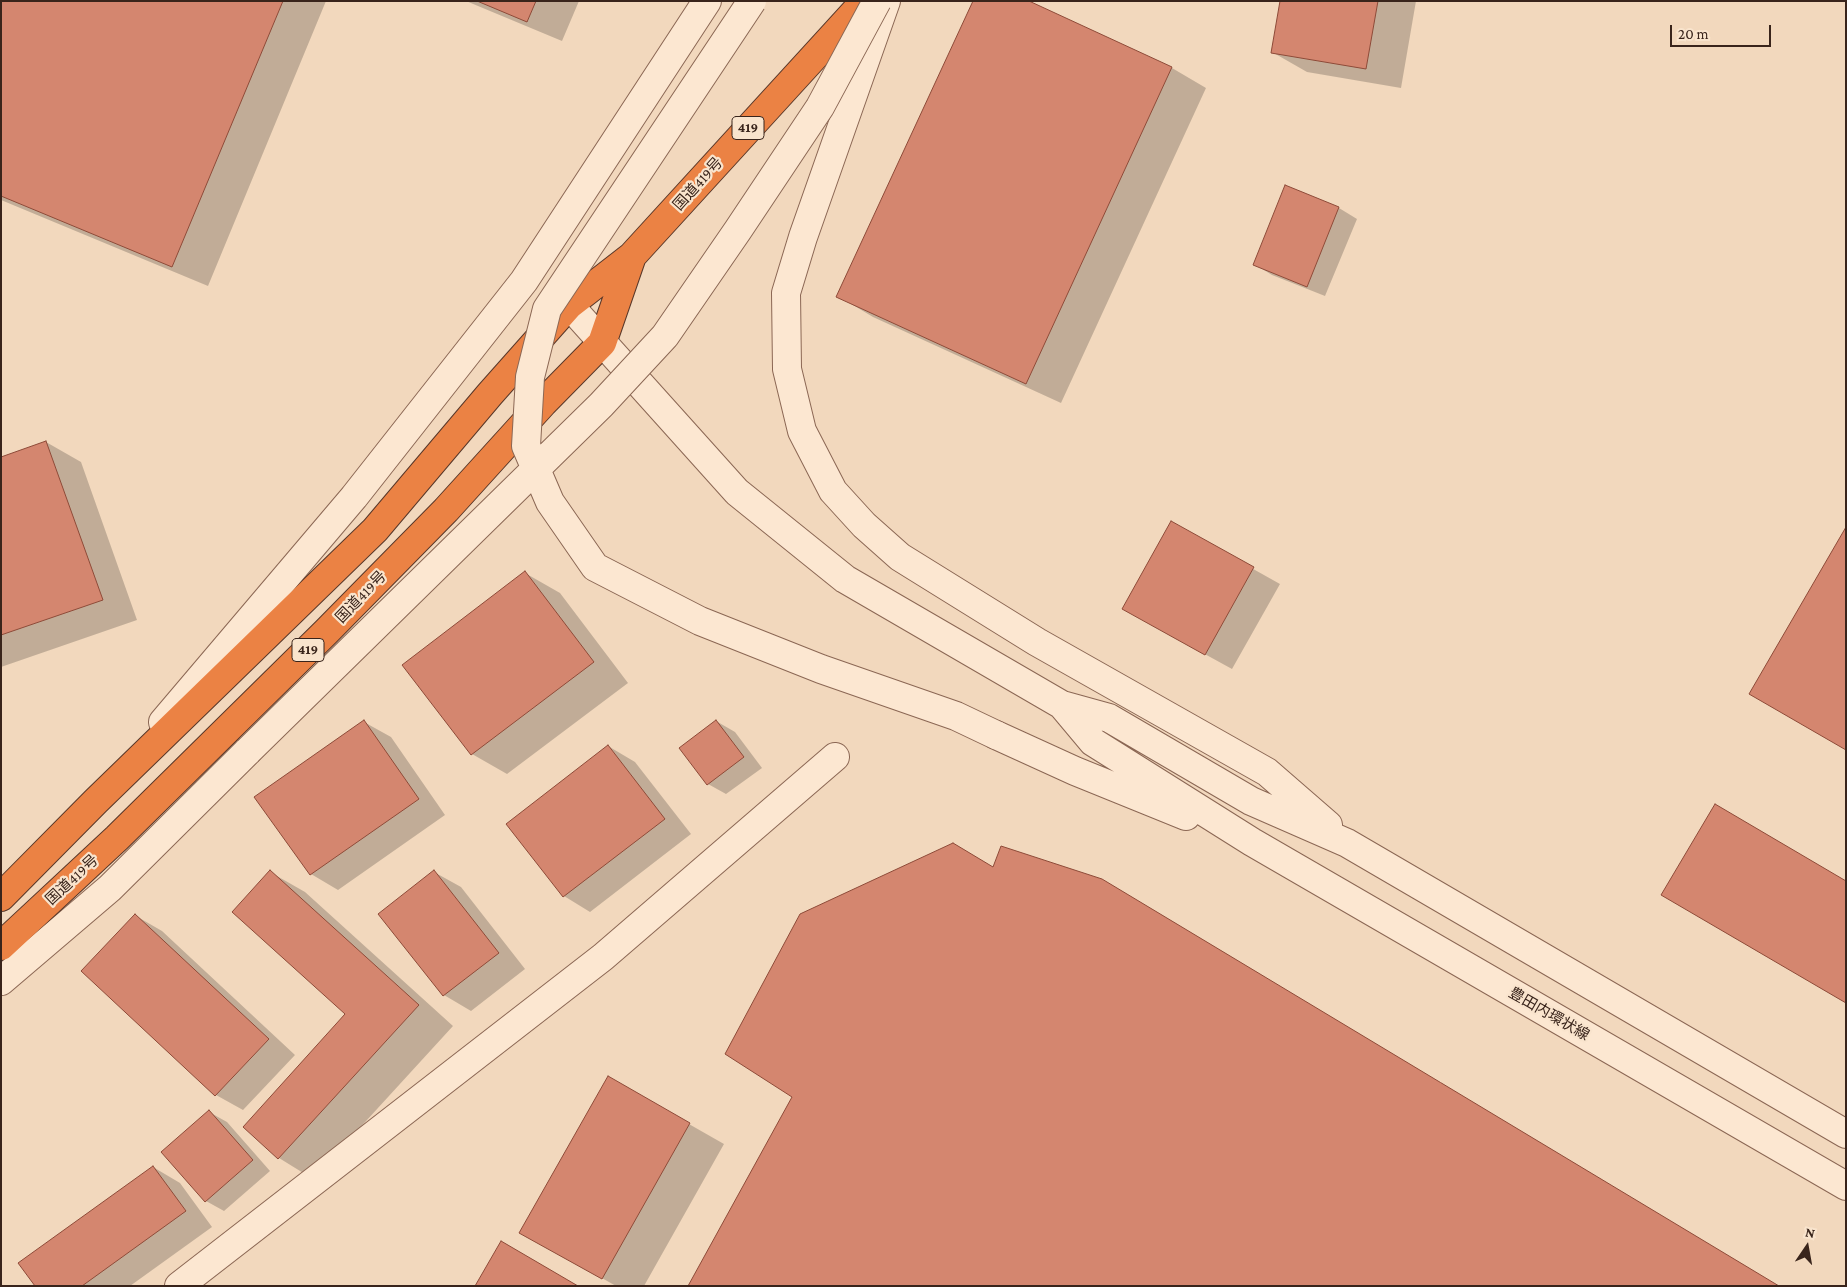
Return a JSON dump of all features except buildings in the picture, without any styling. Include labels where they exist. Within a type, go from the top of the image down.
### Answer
[{"type":"highway","name":"国道419号","points":[[1,897],[96,801],[375,530],[490,394],[569,305],[632,256],[865,1]]},
{"type":"highway","name":"国道419号","points":[[1,946],[117,838],[326,632],[446,510],[543,403],[602,343],[632,256]]},
{"type":"street","points":[[96,801],[354,497],[524,281],[707,1]]},
{"type":"street","points":[[752,1],[547,309],[530,377],[526,446],[550,502],[595,567],[700,621],[820,669],[956,716],[1075,771],[1252,842]]},
{"type":"street","points":[[1,981],[110,888],[594,412],[665,336],[820,107],[877,1]]},
{"type":"street","points":[[886,1],[803,237],[786,293],[787,369],[802,431],[834,491],[864,525],[900,557],[1038,642],[1267,772],[1347,842]]},
{"type":"street","points":[[569,305],[737,492],[844,578],[1062,705],[1109,718],[1251,801],[1347,842],[1846,1134]]},
{"type":"street","points":[[1062,705],[1093,742],[1252,842]]},
{"type":"street","points":[[179,1286],[603,957],[835,757]]},
{"type":"street","name":"豊田内環状線","points":[[1252,842],[1846,1186]]}]
